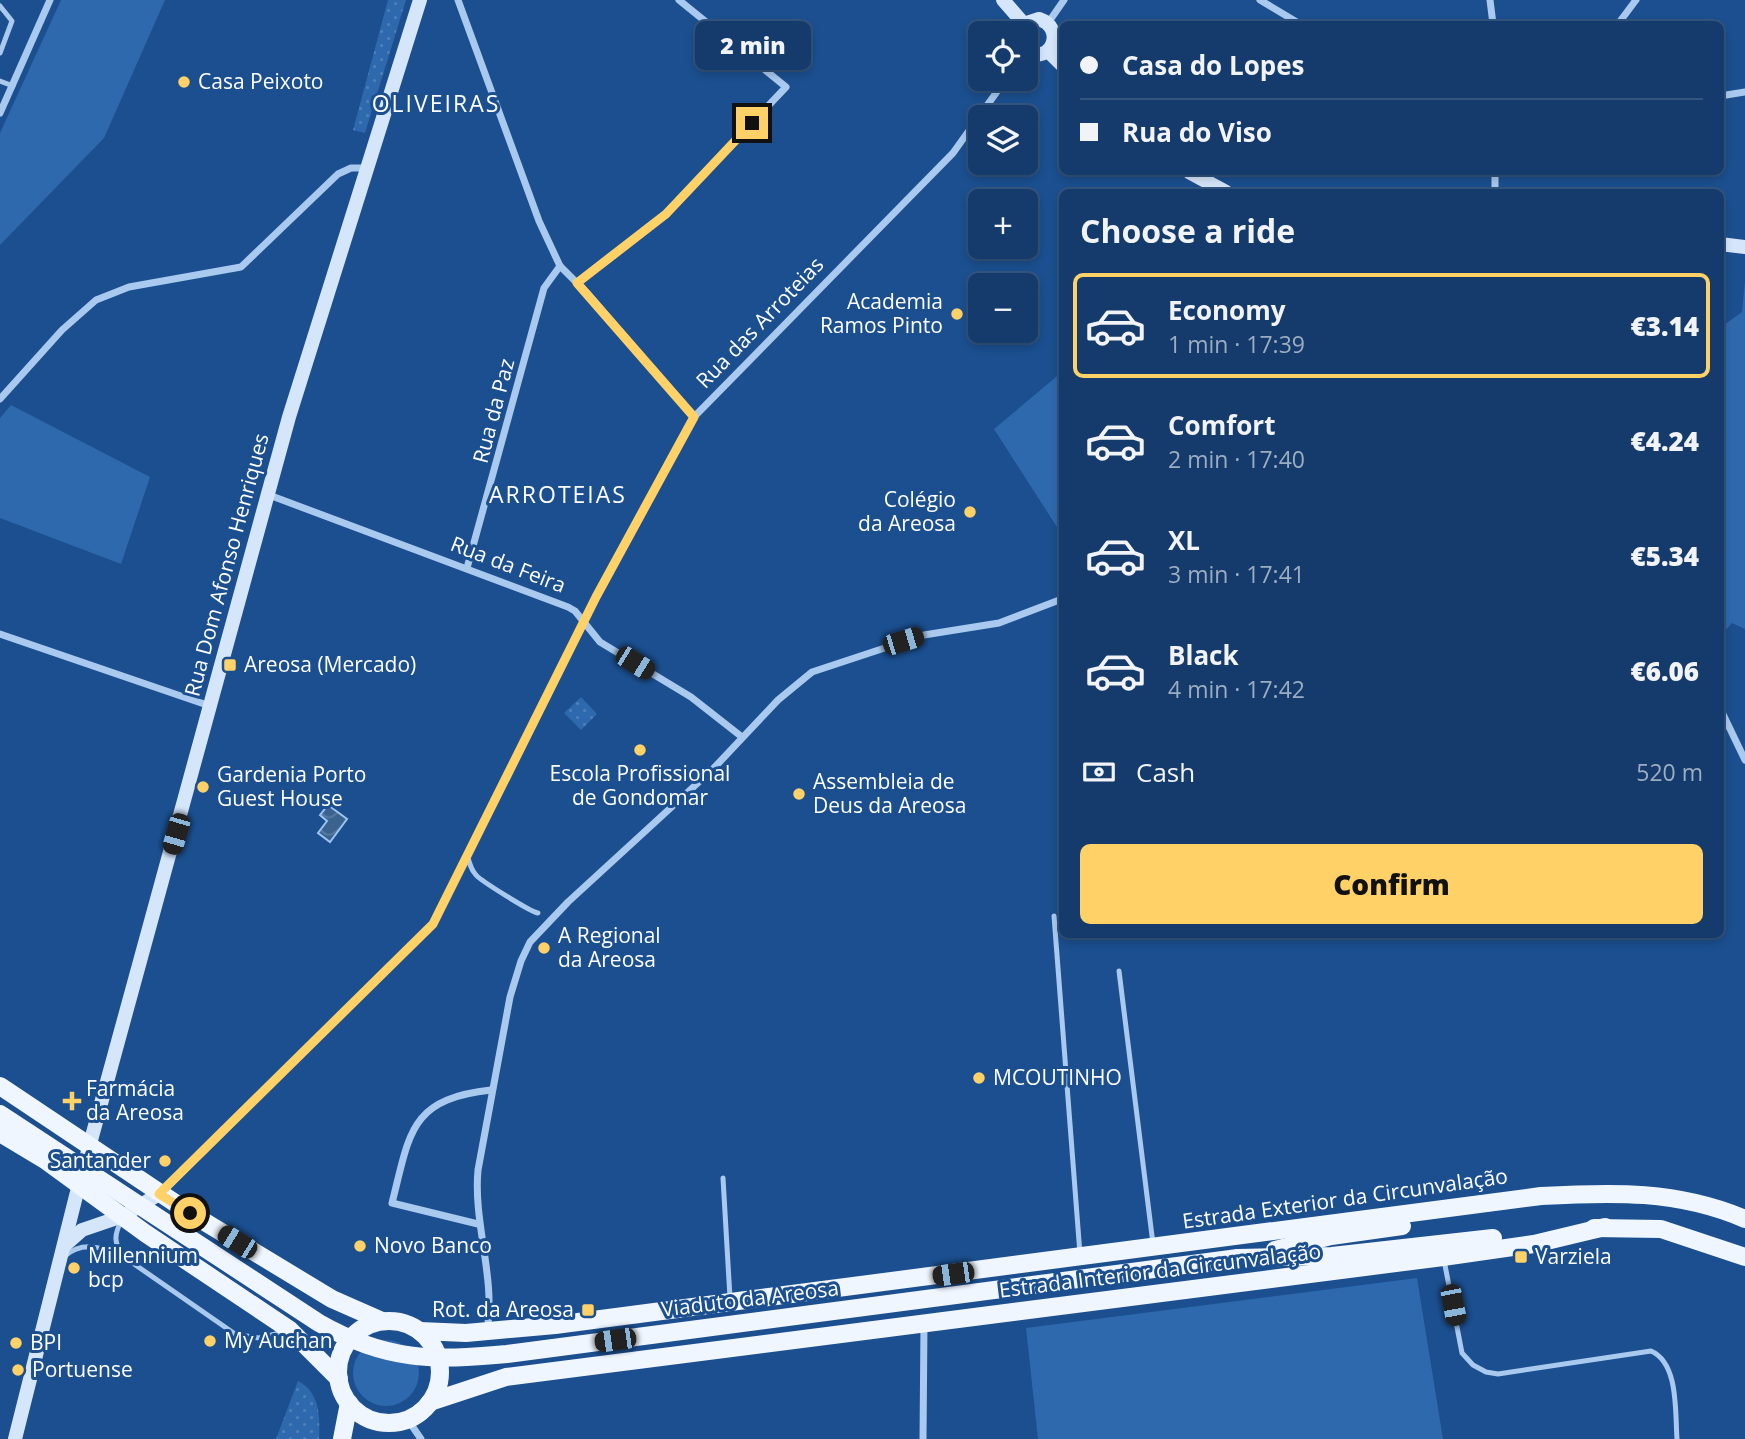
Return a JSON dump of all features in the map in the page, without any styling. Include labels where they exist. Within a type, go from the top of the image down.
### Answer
[{"type":"main road","name":"Rua Dom Afonso Henriques","points":[[15,1439],[89,1146],[312,340],[420,0]]},
{"type":"main road","points":[[1003,0],[1016,21]]},
{"type":"main road","points":[[1035,21],[1039,19],[1048,23],[1055,37],[1048,51],[1038,55]]},
{"type":"main road","points":[[1048,51],[1059,62]]},
{"type":"main road","points":[[1195,175],[1220,189]]},
{"type":"main road","points":[[1724,244],[1745,247]]},
{"type":"main road","points":[[0,1086],[159,1194],[332,1299],[382,1321],[408,1325],[420,1331],[431,1343],[438,1357],[438,1388],[430,1402],[402,1427],[372,1420],[349,1403],[339,1379],[290,1329],[45,1160],[0,1133]]},
{"type":"main road","name":"Viaduto da Areosa","points":[[0,1114],[319,1323],[362,1345],[411,1357],[444,1359],[507,1354],[1238,1258]]},
{"type":"main road","points":[[45,1160],[57,1158],[65,1152],[69,1141],[66,1130]]},
{"type":"main road","name":"Estrada Exterior da Circunvalação","points":[[1238,1258],[1331,1237],[1544,1206],[1616,1192]]},
{"type":"main road","name":"Estrada Exterior da Circunvalação","points":[[420,1331],[487,1331],[1541,1196],[1646,1193],[1712,1205],[1745,1219]]},
{"type":"main road","points":[[64,1245],[82,1230],[123,1216],[159,1194]]},
{"type":"main road","name":"Estrada Interior da Circunvalação","points":[[1238,1258],[1332,1256],[1605,1227],[1661,1229],[1745,1257]]},
{"type":"main road","name":"Estrada Interior da Circunvalação","points":[[430,1402],[506,1377],[1443,1257],[1534,1244],[1605,1227]]},
{"type":"main road","points":[[339,1379],[345,1348],[354,1335],[367,1326],[382,1321]]},
{"type":"main road","points":[[342,1439],[349,1403]]},
{"type":"street","points":[[0,113],[50,0]]},
{"type":"street","points":[[458,0],[539,221],[560,266],[694,417]]},
{"type":"street","points":[[577,283],[666,214],[786,87],[679,0]]},
{"type":"street","points":[[1048,23],[1064,0]]},
{"type":"street","points":[[1261,0],[1295,21]]},
{"type":"street","points":[[1490,0],[1493,21]]},
{"type":"street","points":[[1620,21],[1636,0]]},
{"type":"street","name":"Rua das Arroteias","points":[[159,1194],[433,924],[584,621],[694,417],[953,153],[997,91]]},
{"type":"street","points":[[1724,95],[1745,92]]},
{"type":"street","points":[[0,399],[62,330],[96,300],[129,287],[241,267],[338,174],[351,167],[367,167]]},
{"type":"street","name":"Rua da Paz","points":[[467,568],[544,288],[560,266]]},
{"type":"street","name":"Rua da Feira","points":[[269,495],[568,607],[584,621],[600,642],[691,698],[742,737]]},
{"type":"street","points":[[487,1331],[488,1297],[475,1196],[491,1090],[510,997],[530,942],[597,874],[713,769],[778,700],[812,672],[924,635],[999,623],[1059,599]]},
{"type":"street","points":[[0,634],[211,706]]},
{"type":"street","points":[[1724,716],[1745,760]]},
{"type":"street","points":[[478,1224],[393,1203],[409,1136],[418,1119],[442,1101],[461,1093],[491,1090]]},
{"type":"street","points":[[923,1439],[924,1323]]},
{"type":"street","points":[[402,1427],[421,1439]]},
{"type":"lane","points":[[0,6],[12,21],[0,53]]},
{"type":"lane","points":[[0,81],[13,86]]},
{"type":"lane","points":[[467,854],[477,878],[506,893],[524,909],[538,913]]},
{"type":"lane","points":[[1054,916],[1081,1257]]},
{"type":"lane","points":[[1119,971],[1154,1247]]},
{"type":"lane","points":[[723,1178],[730,1301]]},
{"type":"lane","points":[[123,1216],[114,1234],[118,1249],[124,1257]]},
{"type":"lane","points":[[60,1261],[68,1253],[86,1246],[101,1247],[124,1257],[235,1334],[266,1338],[290,1329]]},
{"type":"lane","points":[[1443,1257],[1462,1353],[1473,1365],[1498,1374],[1650,1351],[1664,1360],[1671,1379],[1677,1439]]},
{"type":"shaded area","points":[[61,0],[165,0],[104,138],[0,245],[0,133]]},
{"type":"shaded area","points":[[388,0],[406,0],[365,133],[353,130]]},
{"type":"shaded area","points":[[1745,281],[1745,629],[1732,623],[1724,632],[1724,325],[1742,312]]},
{"type":"shaded area","points":[[1059,375],[1059,530],[994,429]]},
{"type":"shaded area","points":[[11,405],[150,477],[121,564],[0,518],[0,418]]},
{"type":"shaded area","points":[[581,697],[597,714],[581,730],[564,713]]},
{"type":"shaded area","points":[[1417,1278],[1443,1439],[1038,1439],[1026,1328]]},
{"type":"shaded area","points":[[386,1340],[399,1342],[414,1355],[419,1373],[417,1386],[404,1401],[386,1406],[373,1404],[358,1391],[353,1373],[355,1360],[368,1345]]},
{"type":"shaded area","points":[[298,1381],[315,1398],[319,1414],[319,1439],[276,1439]]},
{"type":"water","points":[[328,805],[347,819],[330,842],[318,833],[327,821],[320,815]]},
{"type":"place","name":"Casa Peixoto","points":[[184,82]]},
{"type":"place","name":"Academia Ramos Pinto","points":[[957,314]]},
{"type":"place","name":"Colégio da Areosa","points":[[970,512]]},
{"type":"place","name":"Areosa (Mercado)","points":[[230,665]]},
{"type":"place","name":"Escola Profissional de Gondomar","points":[[640,750]]},
{"type":"place","name":"Gardenia Porto Guest House","points":[[203,787]]},
{"type":"place","name":"Assembleia de Deus da Areosa","points":[[799,794]]},
{"type":"place","name":"A Regional da Areosa","points":[[544,948]]},
{"type":"place","name":"MCOUTINHO","points":[[979,1078]]},
{"type":"place","name":"Farmácia da Areosa","points":[[72,1101]]},
{"type":"place","name":"Santander","points":[[165,1161]]},
{"type":"place","name":"Novo Banco","points":[[360,1246]]},
{"type":"place","name":"Varziela","points":[[1521,1257]]},
{"type":"place","name":"Millennium bcp","points":[[74,1268]]},
{"type":"place","name":"Rot. da Areosa","points":[[588,1310]]},
{"type":"place","name":"My Auchan","points":[[210,1341]]},
{"type":"place","name":"BPI","points":[[16,1343]]},
{"type":"place","name":"Portuense","points":[[18,1370]]},
{"type":"district","name":"OLIVEIRAS","points":[[436,104]]},
{"type":"district","name":"ARROTEIAS","points":[[558,495]]},
{"type":"route","points":[[190,1213],[159,1194],[433,924],[596,597],[694,417],[577,283],[629,246],[666,214],[752,123]]}]
